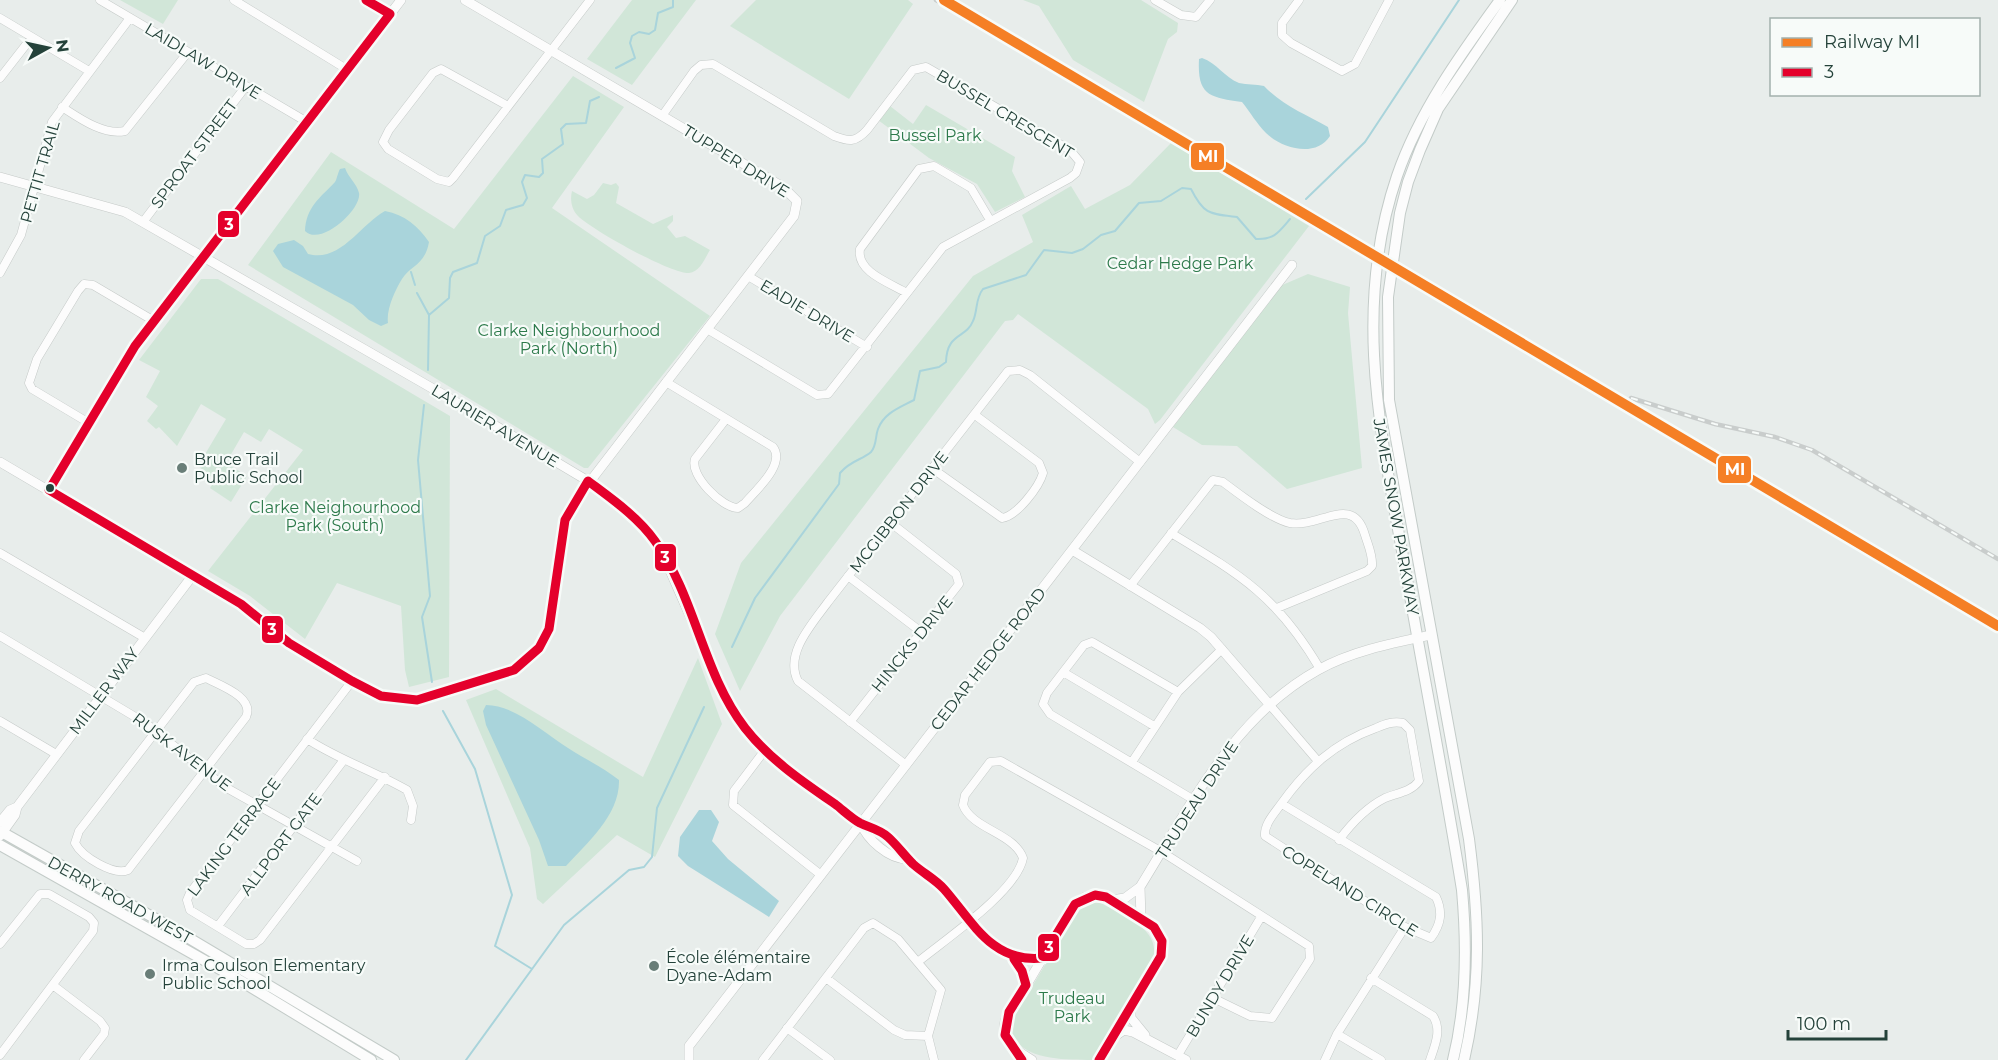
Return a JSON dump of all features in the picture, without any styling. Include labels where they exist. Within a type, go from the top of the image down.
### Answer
[{"type":"main road","name":"JAMES SNOW PARKWAY","points":[[1453,1060],[1464,1006],[1465,925],[1462,890],[1387,478],[1374,388],[1375,274],[1391,195],[1409,144],[1434,96],[1500,0]]},
{"type":"main road","name":"JAMES SNOW PARKWAY","points":[[1464,1060],[1477,996],[1477,907],[1469,838],[1389,400],[1388,297],[1393,254],[1408,182],[1438,109],[1512,0]]},
{"type":"main road","name":"DERRY ROAD WEST","points":[[1,830],[172,928],[388,1058]]},
{"type":"main road","name":"DERRY ROAD WEST","points":[[0,845],[241,981],[371,1060]]},
{"type":"street","name":"LAIDLAW DRIVE","points":[[100,0],[307,122]]},
{"type":"street","points":[[234,0],[348,70]]},
{"type":"street","points":[[366,0],[390,14]]},
{"type":"street","points":[[49,490],[135,346],[401,0]]},
{"type":"street","name":"TUPPER DRIVE","points":[[0,462],[241,604],[289,643],[381,696],[417,700],[514,670],[526,662],[539,648],[549,628],[565,520],[572,505],[588,481],[796,211],[794,196],[465,0]]},
{"type":"street","points":[[508,106],[441,69],[433,73],[389,130],[383,142],[388,149],[437,179],[449,182],[551,51],[590,0]]},
{"type":"street","points":[[1155,0],[1188,18],[1196,16],[1210,0]]},
{"type":"street","points":[[1299,0],[1282,23],[1282,35],[1291,43],[1342,71],[1355,64],[1389,0]]},
{"type":"street","points":[[0,18],[89,71]]},
{"type":"street","name":"PETTIT TRAIL","points":[[0,273],[21,235],[48,131],[62,107],[130,18]]},
{"type":"street","points":[[0,78],[32,37]]},
{"type":"street","points":[[62,107],[88,123],[116,131],[125,131],[188,52]]},
{"type":"street","name":"BUSSEL CRESCENT","points":[[662,116],[694,71],[701,65],[713,64],[834,136],[851,142],[859,138],[867,129],[913,70],[926,67],[1078,157],[1079,168],[1070,178],[943,247],[832,391],[822,396],[707,329]]},
{"type":"street","name":"SPROAT STREET","points":[[143,222],[246,86]]},
{"type":"street","points":[[907,293],[866,268],[858,256],[860,249],[919,169],[934,166],[971,188],[990,220]]},
{"type":"street","name":"LAURIER AVENUE","points":[[0,177],[125,212],[588,481],[635,518],[661,550],[726,698],[750,736],[861,823],[873,825],[902,849],[907,859],[942,886],[968,920],[992,944],[1014,959]]},
{"type":"street","name":"CEDAR HEDGE ROAD","points":[[688,1058],[689,1046],[1292,265]]},
{"type":"street","name":"EADIE DRIVE","points":[[748,276],[867,347]]},
{"type":"street","points":[[89,423],[32,389],[29,383],[37,359],[78,291],[84,284],[93,285],[154,321]]},
{"type":"street","name":"MCGIBBON DRIVE","points":[[906,765],[798,681],[792,664],[803,638],[848,576],[1006,373],[1020,370],[1140,462]]},
{"type":"street","points":[[666,382],[726,418],[773,447],[777,455],[776,464],[745,503],[738,508],[727,506],[697,476],[693,467],[695,459],[726,418]]},
{"type":"street","points":[[933,469],[1002,518],[1017,510],[1037,485],[1043,473],[1039,463],[975,415]]},
{"type":"street","points":[[1131,586],[1209,484],[1218,480],[1278,519],[1289,523],[1300,523],[1347,513],[1356,515],[1362,523],[1372,559],[1372,566],[1367,572],[1277,608]]},
{"type":"street","name":"HINCKS DRIVE","points":[[850,722],[958,586],[959,579],[891,523]]},
{"type":"street","points":[[1171,533],[1249,581],[1291,623],[1320,669]]},
{"type":"street","points":[[1072,550],[1200,628],[1222,650],[1317,760]]},
{"type":"street","points":[[0,553],[145,638]]},
{"type":"street","name":"MILLER WAY","points":[[1,830],[15,815],[17,807],[56,754],[193,575]]},
{"type":"street","points":[[848,576],[920,631]]},
{"type":"street","name":"TRUDEAU DRIVE","points":[[1140,887],[1217,764],[1269,704],[1320,669],[1368,650],[1431,635]]},
{"type":"street","name":"RUSK AVENUE","points":[[0,636],[156,730],[225,788],[357,861]]},
{"type":"street","points":[[1178,692],[1092,642],[1084,645],[1044,698],[1046,710],[1194,800]]},
{"type":"street","points":[[1132,762],[1178,692],[1222,650]]},
{"type":"street","points":[[1063,672],[1154,726]]},
{"type":"street","points":[[206,678],[244,700],[248,708],[246,717],[205,770],[128,870],[121,873],[114,871],[79,850],[75,843],[79,831],[197,679],[206,678]]},
{"type":"street","name":"LAKING TERRACE","points":[[352,681],[187,900],[190,910],[246,944],[254,944],[260,940],[385,777]]},
{"type":"street","points":[[0,721],[56,754]]},
{"type":"street","name":"COPELAND CIRCLE","points":[[1282,804],[1339,840],[1436,897],[1441,918],[1431,938],[1405,927],[1268,840],[1265,831],[1267,824],[1298,780],[1317,760],[1356,735],[1386,724],[1399,722],[1410,730],[1419,781],[1415,786],[1384,799],[1366,811],[1339,840]]},
{"type":"street","points":[[308,739],[343,761],[385,777],[407,790],[413,806],[411,820]]},
{"type":"street","points":[[765,750],[734,790],[733,805],[821,875]]},
{"type":"street","points":[[919,961],[1003,892],[1022,861],[1022,854],[1017,849],[971,815],[963,805],[965,795],[993,760],[1005,763],[1162,852],[1310,946],[1310,959],[1272,1018],[1250,1016],[1213,998]]},
{"type":"street","name":"ALLPORT GATE","points":[[218,926],[343,761]]},
{"type":"street","points":[[1111,900],[1125,898],[1140,887]]},
{"type":"street","points":[[1140,887],[1141,919]]},
{"type":"street","points":[[0,944],[40,894],[49,894],[89,917],[94,923],[93,931],[54,986],[0,1055]]},
{"type":"street","points":[[1032,1060],[1021,1056],[1006,1039],[1004,1025],[1078,900],[1095,895],[1111,900],[1158,931],[1163,951],[1099,1060]]},
{"type":"street","name":"BUNDY DRIVE","points":[[1182,1057],[1213,998],[1261,917]]},
{"type":"street","points":[[763,1060],[864,928],[873,923],[898,939],[919,961],[941,994],[928,1036],[934,1060]]},
{"type":"street","points":[[1325,1060],[1337,1034],[1405,927]]},
{"type":"street","points":[[1014,959],[1031,961],[1042,958]]},
{"type":"street","points":[[1014,959],[1022,971],[1026,985]]},
{"type":"street","points":[[826,978],[894,1030],[905,1035],[928,1036]]},
{"type":"street","points":[[1371,978],[1432,1016],[1438,1023],[1430,1060]]},
{"type":"street","points":[[54,986],[103,1024],[104,1034],[84,1060]]},
{"type":"street","points":[[1131,1007],[1131,1018],[1146,1037]]},
{"type":"street","points":[[787,1028],[830,1060]]},
{"type":"street","points":[[1113,1038],[1124,1030],[1146,1037],[1182,1057]]},
{"type":"street","points":[[1337,1034],[1381,1060]]},
{"type":"green space","points":[[120,0],[178,0],[163,24]]},
{"type":"green space","points":[[632,0],[696,0],[632,85],[587,59]]},
{"type":"green space","points":[[756,0],[908,0],[913,4],[849,99],[730,26]]},
{"type":"green space","points":[[1023,0],[1141,0],[1178,23],[1177,32],[1168,39],[1144,102],[1073,60],[1039,6]]},
{"type":"green space","name":"Clarke Neighbourhood Park (North)","points":[[573,76],[624,107],[552,208],[710,316],[588,468],[584,468],[248,265],[331,152],[454,229]]},
{"type":"green space","name":"Bussel Park","points":[[926,105],[1015,157],[1012,171],[1025,197],[995,212],[977,184],[929,158],[878,120],[890,106],[913,124]]},
{"type":"green space","name":"Cedar Hedge Park","points":[[1171,143],[1309,226],[1160,420],[1155,424],[1148,409],[1018,314],[1013,320],[1005,321],[780,616],[740,691],[715,634],[741,563],[973,276],[1033,242],[1022,215],[1071,186],[1085,209],[1130,185]]},
{"type":"green space","points":[[603,183],[611,185],[616,183],[619,187],[616,203],[653,224],[673,215],[673,221],[667,227],[676,238],[685,236],[710,250],[704,261],[693,272],[680,271],[650,259],[586,223],[574,210],[572,191],[587,199],[594,195]]},
{"type":"green space","points":[[1308,274],[1350,287],[1348,313],[1362,468],[1287,489],[1237,446],[1202,445],[1173,427],[1280,286]]},
{"type":"green space","name":"Clarke Neighourhood Park (South)","points":[[201,279],[218,279],[450,416],[449,677],[409,687],[405,670],[401,606],[337,583],[305,639],[250,596],[208,571],[303,450],[269,429],[261,442],[244,432],[226,463],[247,476],[231,502],[210,488],[215,480],[198,466],[226,419],[201,404],[177,446],[159,427],[156,429],[147,421],[158,406],[146,397],[160,371],[139,360]]},
{"type":"green space","points":[[698,658],[722,724],[655,857],[617,835],[543,904],[537,899],[530,848],[466,700],[496,689],[643,777]]},
{"type":"green space","name":"Trudeau Park","points":[[1101,903],[1137,923],[1150,937],[1154,946],[1154,956],[1092,1060],[1053,1058],[1028,1051],[1013,1035],[1011,1022],[1076,913],[1086,904]]},
{"type":"water","points":[[1202,58],[1239,83],[1264,86],[1287,104],[1328,127],[1330,136],[1324,143],[1308,149],[1290,147],[1273,139],[1242,102],[1214,96],[1203,88],[1199,71],[1199,59]]},
{"type":"water","points":[[345,168],[359,193],[358,200],[354,208],[339,224],[321,234],[312,235],[305,231],[308,215],[319,198],[335,182],[340,169]]},
{"type":"water","points":[[385,211],[399,215],[410,222],[429,242],[424,256],[399,284],[390,306],[388,323],[381,326],[369,320],[353,305],[283,267],[273,251],[278,244],[294,240],[303,246],[308,254],[330,253],[340,248]]},
{"type":"water","points":[[486,705],[508,710],[529,721],[619,780],[618,793],[608,817],[601,828],[566,866],[548,866],[539,840],[486,725],[483,711]]},
{"type":"water","points":[[699,810],[711,810],[719,822],[712,841],[728,859],[779,901],[769,917],[688,866],[678,856],[680,837]]},
{"type":"waterway","points":[[616,68],[635,58],[630,43],[632,36],[639,32],[649,34],[655,30],[658,13],[673,7],[673,0]]},
{"type":"waterway","points":[[1306,199],[1365,142],[1459,0]]},
{"type":"waterway","points":[[429,315],[449,298],[450,278],[453,272],[477,263],[485,236],[500,226],[506,210],[523,205],[527,198],[522,182],[525,175],[539,177],[543,173],[542,159],[563,144],[561,129],[566,124],[586,123],[590,101],[599,97]]},
{"type":"waterway","points":[[732,647],[755,598],[839,484],[840,473],[848,465],[871,452],[878,429],[884,419],[914,400],[920,371],[939,367],[946,362],[950,345],[970,327],[983,289],[1026,275],[1044,250],[1072,253],[1083,249],[1101,235],[1115,231],[1139,203],[1161,201],[1182,188],[1191,189],[1200,204],[1209,212],[1237,217],[1256,239],[1272,237],[1290,219]]},
{"type":"waterway","points":[[411,272],[415,285]]},
{"type":"waterway","points":[[417,293],[429,315],[428,370]]},
{"type":"waterway","points":[[424,405],[418,460],[430,596],[422,617],[432,682]]},
{"type":"waterway","points":[[466,1060],[564,925],[629,870],[644,867],[652,857],[657,808],[704,707]]},
{"type":"waterway","points":[[443,711],[475,769],[512,895],[495,946],[532,969]]},
{"type":"railway","points":[[936,0],[1998,630]]},
{"type":"railway","points":[[1631,398],[1715,424],[1775,437],[1812,450],[1998,559]]},
{"type":"rail line","name":"MI","points":[[944,0],[1998,626]]},
{"type":"transit line","name":"3","points":[[366,0],[390,14],[135,346],[49,490],[241,604],[289,643],[352,681],[381,696],[417,700],[514,670],[539,648],[549,629],[565,520],[588,481],[633,516],[655,541],[680,586],[708,659],[730,706],[754,739],[787,769],[853,819],[888,837],[913,864],[940,885],[985,938],[1010,954],[1025,958],[1042,958],[1075,904],[1095,895],[1106,897],[1154,927],[1162,941],[1161,956],[1099,1060]]},
{"type":"transit line","name":"3","points":[[1014,959],[1022,971],[1026,985],[1009,1012],[1005,1035],[1022,1060]]},
{"type":"place","name":"Bruce Trail Public School","points":[[182,468]]},
{"type":"place","name":"École élémentaire Dyane-Adam","points":[[654,966]]},
{"type":"place","name":"Irma Coulson Elementary Public School","points":[[150,974]]}]
